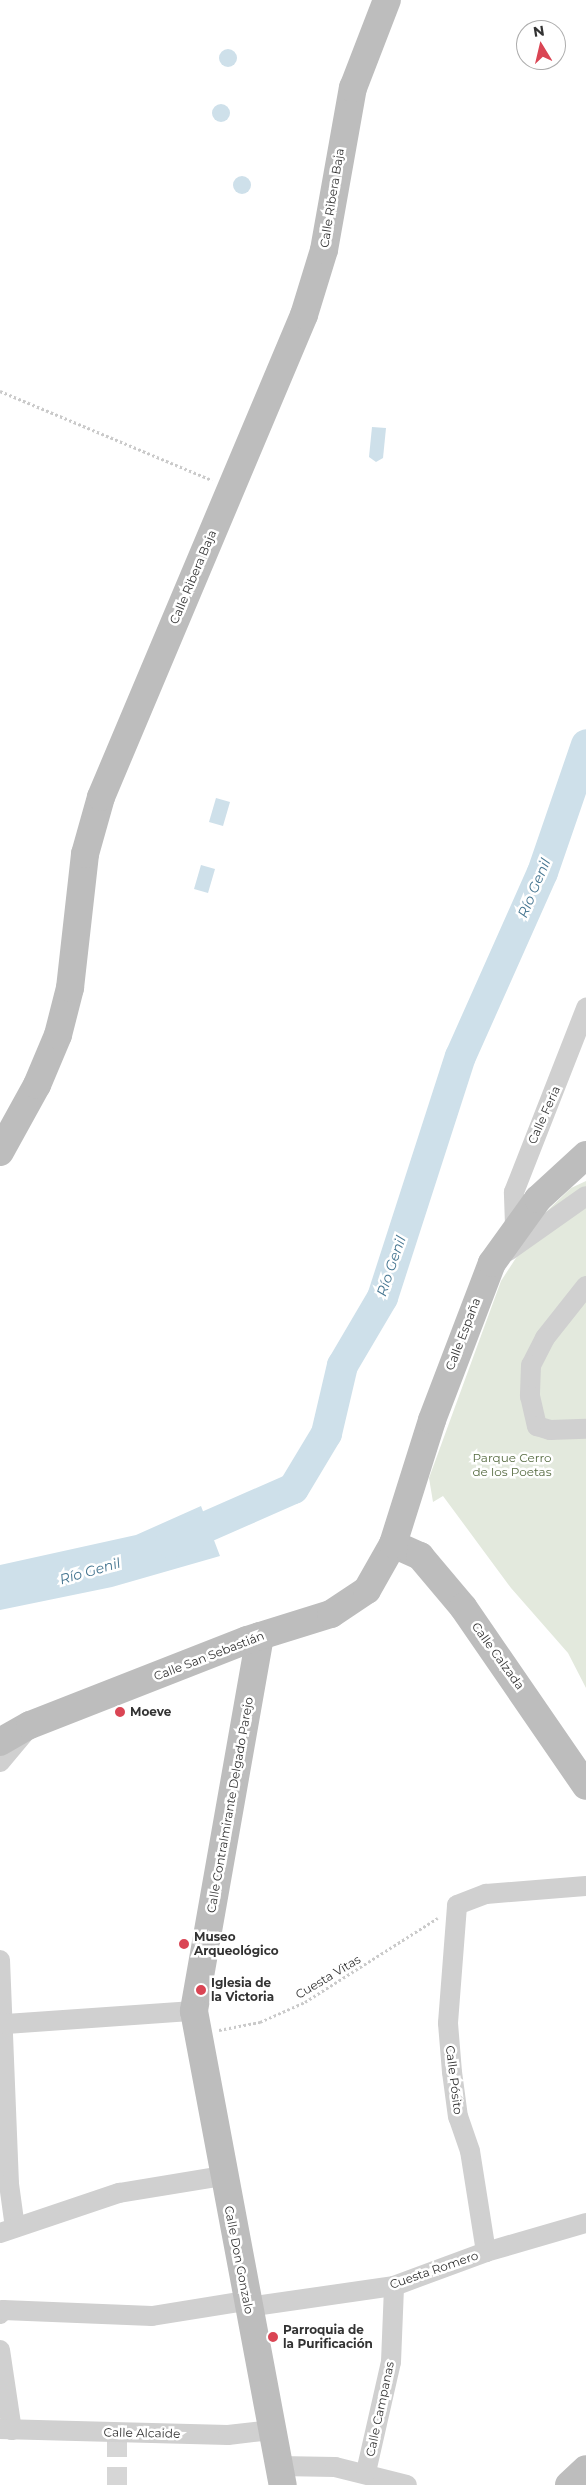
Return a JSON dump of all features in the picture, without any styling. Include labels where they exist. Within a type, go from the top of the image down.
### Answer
[{"type":"street","name":"Calle Ribera Baja","points":[[0,1152],[37,1085],[58,1035],[70,988],[85,854],[101,797],[304,315],[324,250],[353,88],[387,0]]},
{"type":"street","name":"Calle Feria","points":[[515,1225],[514,1192],[586,1008]]},
{"type":"street","name":"Calle España","points":[[393,1544],[432,1420],[492,1263],[515,1225],[586,1155]]},
{"type":"street","points":[[492,1263],[586,1196]]},
{"type":"street","points":[[586,1286],[544,1338],[531,1365],[530,1396],[536,1426],[550,1430],[586,1429]]},
{"type":"street","name":"Calle San Sebastián","points":[[0,1742],[30,1725],[260,1636],[331,1614],[355,1600],[376,1578],[393,1544]]},
{"type":"street","name":"Calle Calzada","points":[[393,1544],[420,1556],[463,1607],[586,1786]]},
{"type":"street","name":"Calle Contralmirante Delgado Parejo","points":[[194,2023],[260,1636]]},
{"type":"street","points":[[0,1762],[30,1725]]},
{"type":"street","points":[[457,1905],[486,1894],[586,1886]]},
{"type":"street","name":"Calle Pósito","points":[[457,1905],[448,2023],[452,2072],[458,2116],[470,2151],[486,2252]]},
{"type":"street","points":[[0,1960],[6,2024],[7,2231],[119,2193],[222,2176]]},
{"type":"street","points":[[6,2024],[194,2023]]},
{"type":"street","name":"Calle Don Gonzalo","points":[[194,2023],[281,2475]]},
{"type":"street","name":"Cuesta Romero","points":[[0,2314],[3,2310],[152,2316],[394,2286],[486,2252],[586,2223]]},
{"type":"street","name":"Calle Campanas","points":[[366,2472],[391,2362],[394,2286]]},
{"type":"street","points":[[0,2350],[6,2429]]},
{"type":"street","points":[[0,2375],[4,2402],[0,2402]]},
{"type":"street","name":"Calle Alcaide","points":[[6,2429],[228,2435],[272,2430]]},
{"type":"street","points":[[569,2485],[586,2469]]},
{"type":"street","points":[[281,2475],[366,2472],[407,2485]]},
{"type":"path","points":[[0,391],[231,488]]},
{"type":"path","name":"Cuesta Vitas","points":[[194,2023],[260,2022],[305,2002],[457,1905]]},
{"type":"green space","name":"Parque Cerro de los Poetas","points":[[586,1181],[586,1688],[568,1653],[511,1588],[443,1496],[433,1502],[429,1478],[501,1281],[545,1213],[571,1188]]},
{"type":"water","points":[[228,49],[234,52],[237,58],[234,64],[228,67],[222,64],[219,58],[222,52]]},
{"type":"water","points":[[221,104],[227,107],[230,113],[227,119],[221,122],[215,119],[212,113],[215,107]]},
{"type":"water","points":[[242,176],[248,179],[251,185],[248,191],[242,194],[236,191],[233,185],[236,179]]},
{"type":"water","points":[[372,427],[386,428],[383,458],[376,462],[369,457]]},
{"type":"water","points":[[216,798],[230,802],[223,826],[209,822]]},
{"type":"water","points":[[201,865],[215,869],[208,893],[194,889]]},
{"type":"water","points":[[201,1506],[220,1556],[112,1587],[0,1610],[0,1565],[136,1535]]},
{"type":"waterway","name":"Río Genil","points":[[170,1542],[293,1488],[326,1433],[342,1365],[382,1297],[460,1056],[542,872],[586,744]]},
{"type":"tunnel","points":[[117,2437],[117,2485]]},
{"type":"place","name":"Moeve","points":[[120,1712]]},
{"type":"place","name":"Museo Arqueológico","points":[[184,1944]]},
{"type":"place","name":"Iglesia de la Victoria","points":[[201,1990]]},
{"type":"place","name":"Parroquia de la Purificación","points":[[273,2337]]}]
